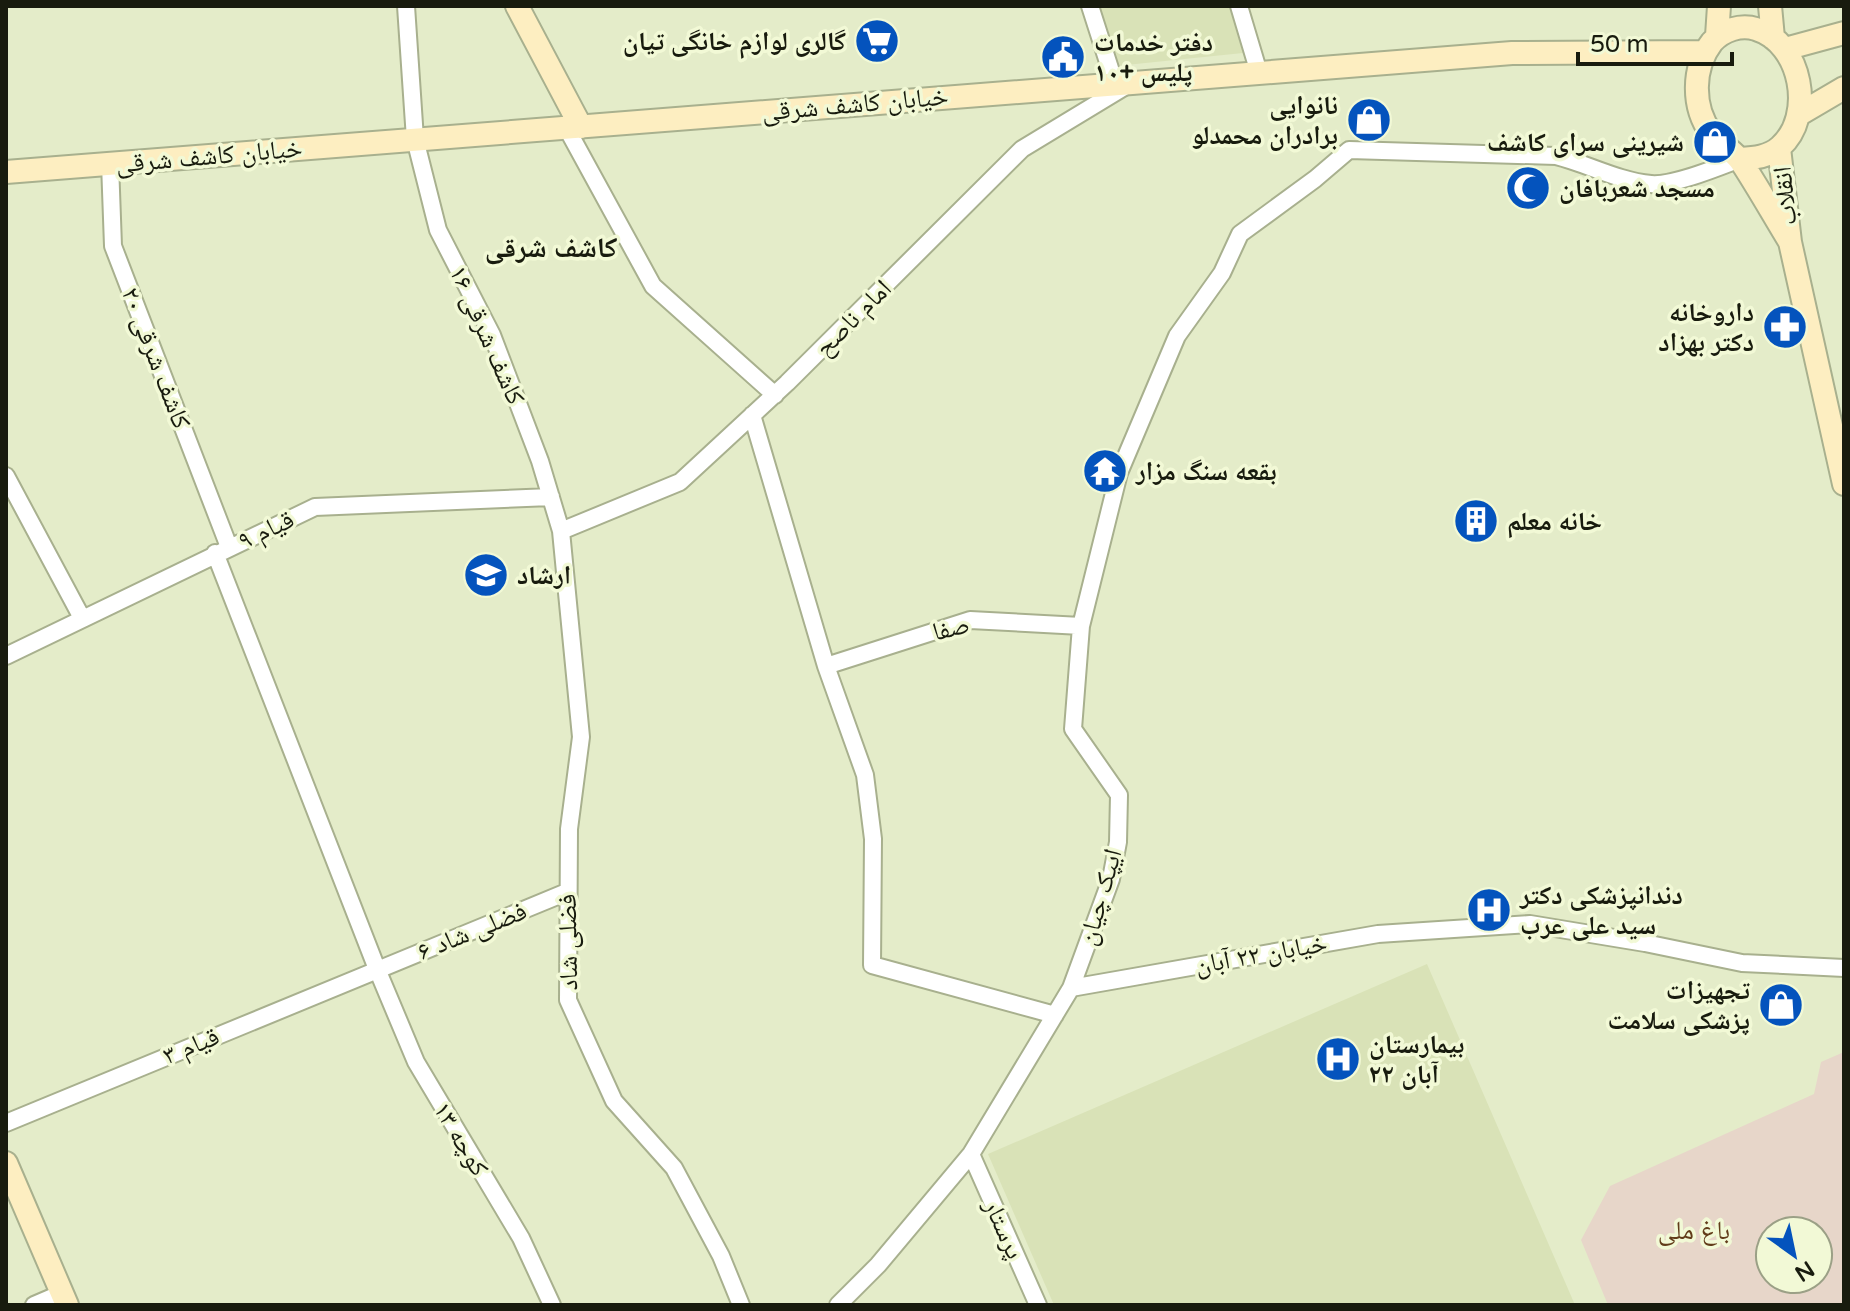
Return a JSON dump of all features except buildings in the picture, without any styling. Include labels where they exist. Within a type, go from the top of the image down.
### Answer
[{"type":"main road","points":[[517,6],[559,87],[564,128]]},
{"type":"main road","points":[[1719,6],[1711,44],[1698,69],[1698,102],[1711,133],[1740,159],[1761,157],[1779,148],[1792,133],[1798,115],[1799,82],[1779,44],[1770,6]]},
{"type":"main road","points":[[1711,44],[1736,27],[1756,28],[1779,44],[1844,33]]},
{"type":"main road","name":"خیابان کاشف شرقی","points":[[6,172],[1512,53],[1711,44]]},
{"type":"main road","points":[[559,87],[564,128]]},
{"type":"main road","points":[[1798,115],[1844,88]]},
{"type":"main road","name":"انقلاب","points":[[1779,148],[1790,242]]},
{"type":"main road","name":"انقلاب","points":[[1740,159],[1790,242]]},
{"type":"main road","points":[[1790,242],[1844,484]]},
{"type":"main road","points":[[6,1163],[64,1299]]},
{"type":"street","name":"کاشف شرقی ۱۶","points":[[406,6],[415,139],[438,230],[492,335],[540,461],[561,531]]},
{"type":"street","points":[[1090,6],[1123,83]]},
{"type":"street","points":[[1239,6],[1259,73]]},
{"type":"street","name":"امام ناصح","points":[[561,531],[680,482],[775,395],[1022,149],[1123,83]]},
{"type":"street","points":[[564,128],[653,286],[775,395]]},
{"type":"street","name":"ایپک چیان","points":[[1071,988],[1111,879],[1118,842],[1119,795],[1073,729],[1081,626],[1119,473],[1177,336],[1222,273],[1240,234],[1349,150],[1556,156],[1654,185],[1708,172],[1740,159]]},
{"type":"street","name":"کاشف شرقی ۲۰","points":[[110,163],[113,246],[377,969]]},
{"type":"street","points":[[752,415],[826,666],[865,775],[873,839],[872,965],[1055,1015]]},
{"type":"street","points":[[6,476],[82,618]]},
{"type":"street","name":"قیام ۹","points":[[6,656],[315,507],[551,497]]},
{"type":"street","name":"فضلی شاد","points":[[561,531],[581,737],[569,829],[568,1000],[614,1101],[674,1168],[721,1256],[741,1305]]},
{"type":"street","name":"صفا","points":[[826,666],[970,620],[1081,626]]},
{"type":"street","name":"فضلی شاد ۶","points":[[377,969],[567,892]]},
{"type":"street","name":"خیابان ۲۲ آبان","points":[[1071,988],[1378,934],[1530,924],[1742,963],[1844,968]]},
{"type":"street","name":"قیام ۳","points":[[6,1123],[377,969]]},
{"type":"street","name":"کوچه ۱۳","points":[[377,969],[416,1062],[521,1238],[552,1305]]},
{"type":"street","points":[[838,1305],[878,1265],[971,1154],[1071,988]]},
{"type":"street","name":"پرستار","points":[[971,1154],[1038,1305]]},
{"type":"street","points":[[34,1305],[64,1299]]},
{"type":"shaded area","points":[[1100,6],[1229,6],[1243,53],[1116,66]]},
{"type":"shaded area","name":"بیمارستان ۲۲ آبان","points":[[1427,964],[1575,1305],[1054,1305],[988,1154]]},
{"type":"green space","name":"باغ ملی","points":[[1844,1052],[1844,1305],[1608,1305],[1581,1240],[1610,1186],[1814,1094],[1821,1062]]},
{"type":"place","name":"گالری لوازم خانگی تیان","points":[[877,41]]},
{"type":"place","name":"دفتر خدمات پلیس +۱۰","points":[[1063,57]]},
{"type":"place","name":"نانوایی برادران محمدلو","points":[[1369,120]]},
{"type":"place","name":"شیرینی سرای کاشف","points":[[1715,142]]},
{"type":"place","name":"مسجد شعربافان","points":[[1528,188]]},
{"type":"place","name":"داروخانه دکتر بهزاد","points":[[1785,327]]},
{"type":"place","name":"بقعه سنگ مزار","points":[[1105,471]]},
{"type":"place","name":"خانه معلم","points":[[1476,521]]},
{"type":"place","name":"ارشاد","points":[[486,575]]},
{"type":"place","name":"دندانپزشکی دکتر سید علی عرب","points":[[1489,910]]},
{"type":"place","name":"تجهیزات پزشکی سلامت","points":[[1781,1005]]},
{"type":"place","name":"بیمارستان ۲۲ آبان","points":[[1338,1059]]},
{"type":"district","name":"کاشف شرقی","points":[[551,248]]}]
